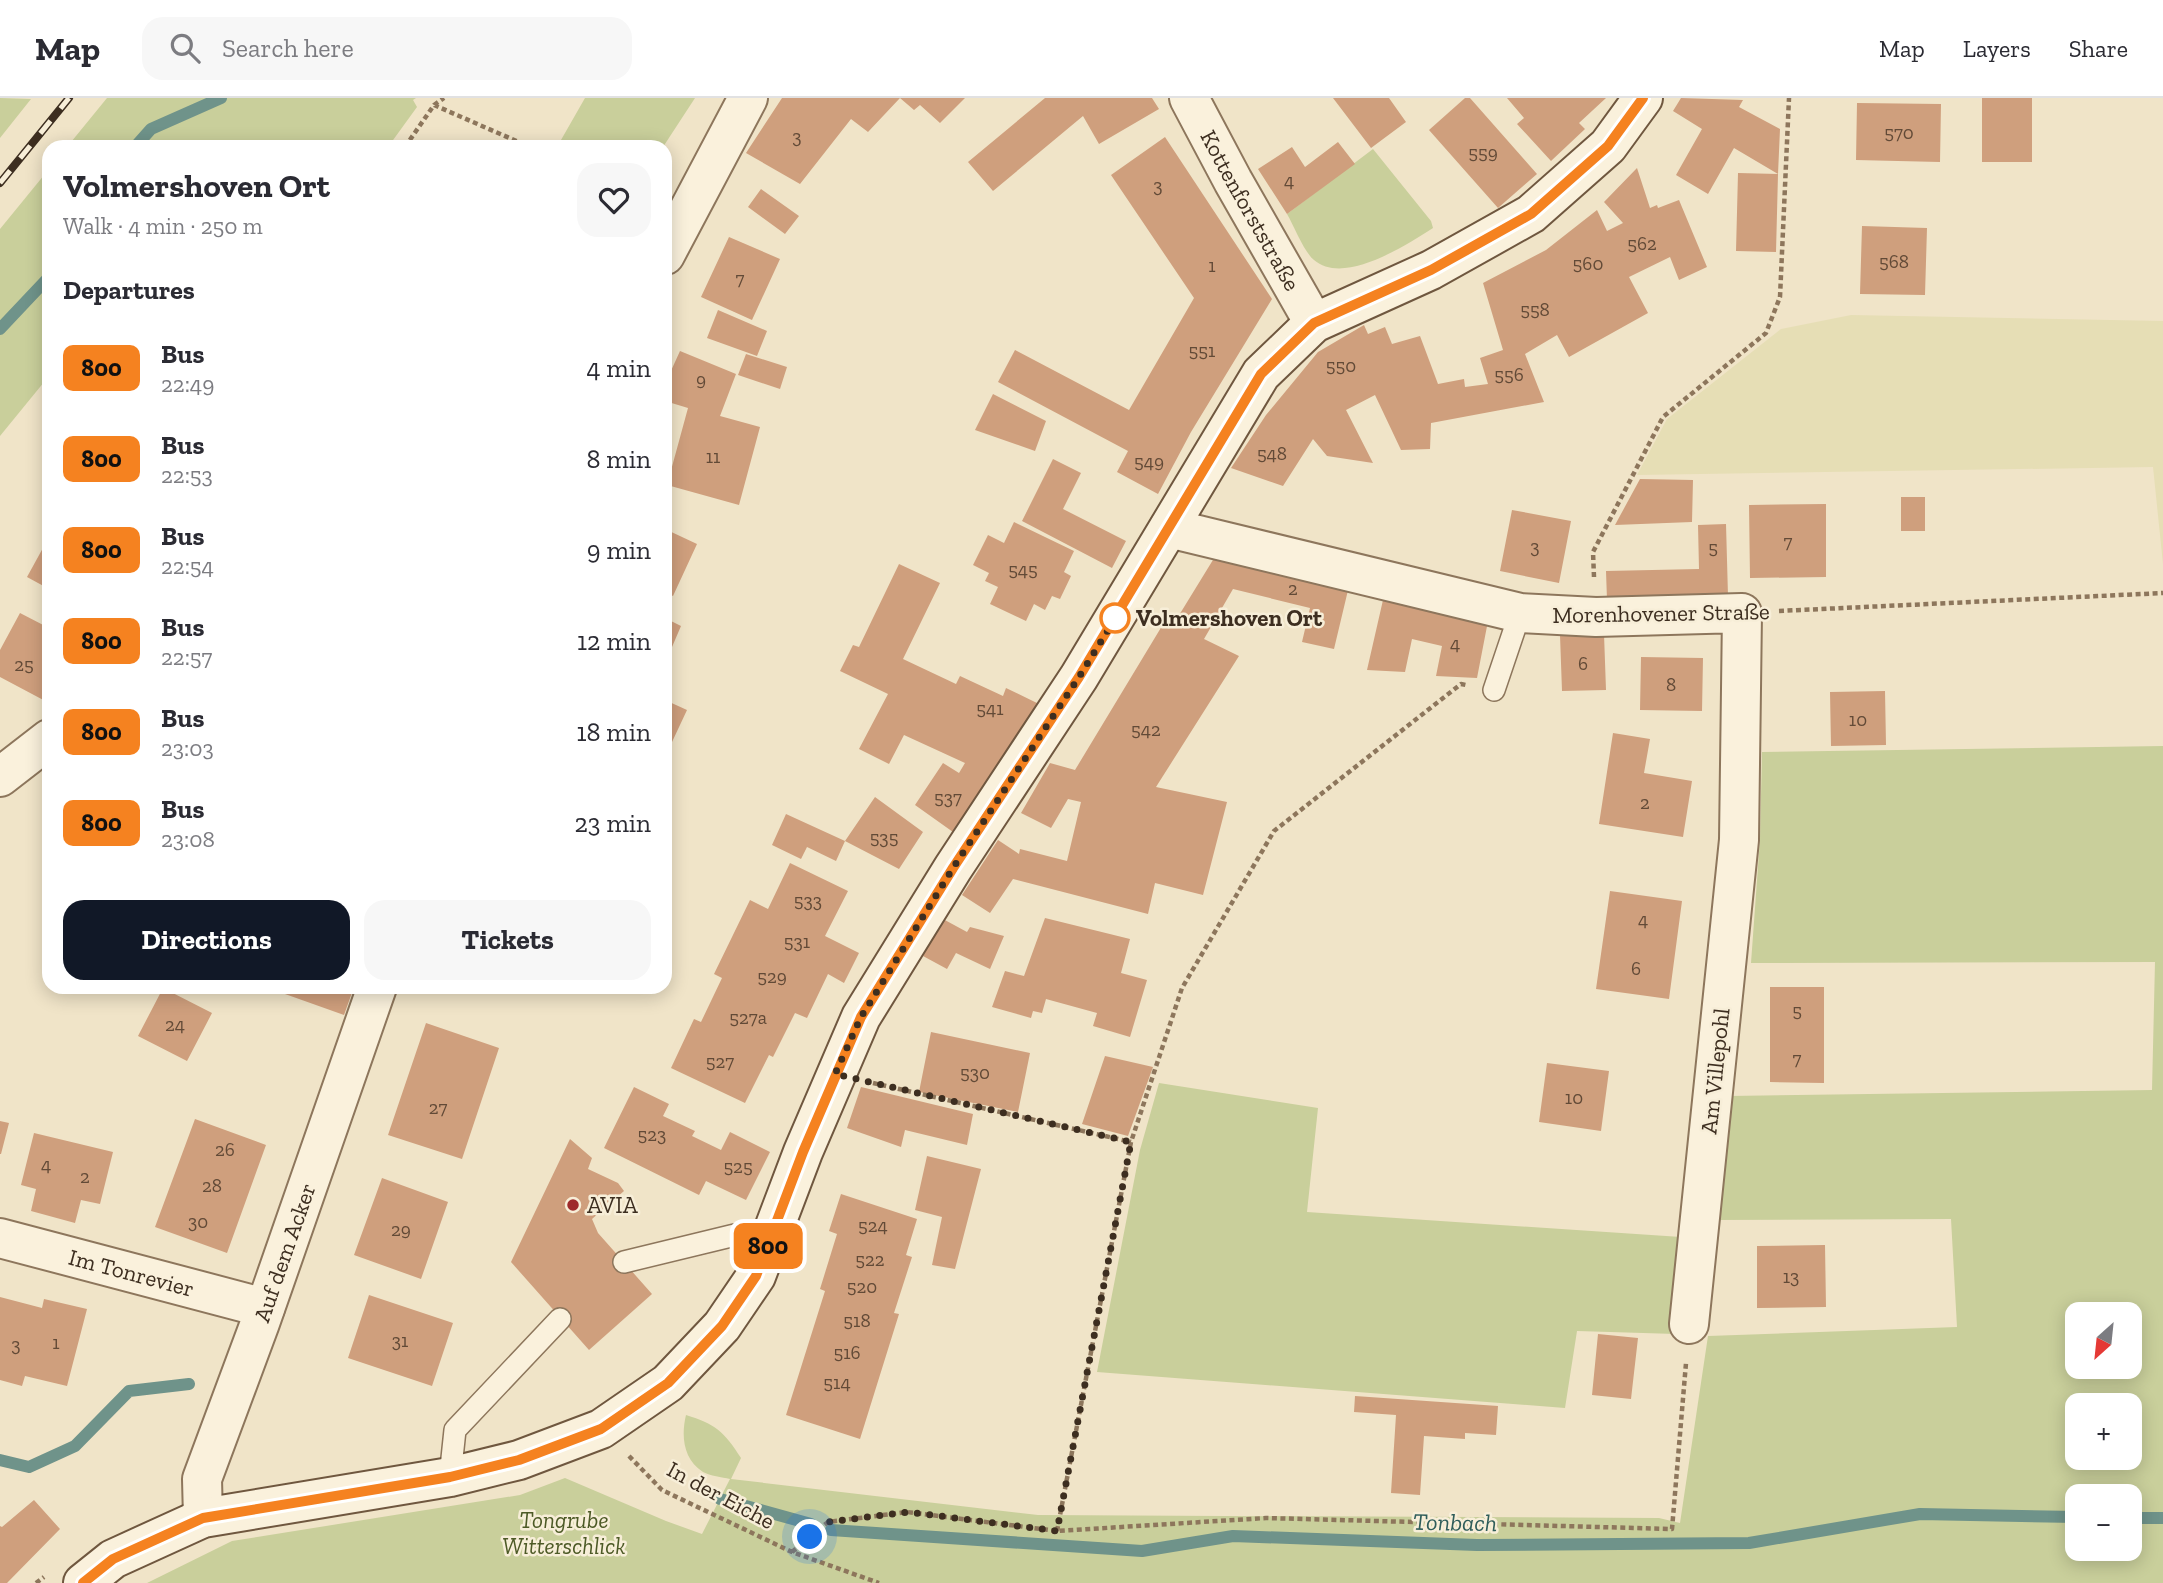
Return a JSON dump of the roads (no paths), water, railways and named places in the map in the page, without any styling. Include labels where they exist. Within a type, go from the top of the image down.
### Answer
[{"type":"street","points":[[672,242],[748,98]]},
{"type":"street","name":"Kottenforststraße","points":[[1189,98],[1314,323]]},
{"type":"street","points":[[83,1583],[113,1559],[203,1518],[450,1477],[519,1460],[601,1429],[668,1383],[722,1326],[756,1276],[835,1074],[861,1017],[953,868],[1079,677],[1261,374],[1314,323],[1431,270],[1531,214],[1608,146],[1643,98]]},
{"type":"street","name":"Morenhovener Straße","points":[[1169,528],[1520,613],[1596,617],[1742,613]]},
{"type":"street","name":"Am Villepohl","points":[[1689,1324],[1739,840],[1742,613]]},
{"type":"street","points":[[0,777],[42,744]]},
{"type":"street","name":"Auf dem Acker","points":[[203,1518],[202,1479],[375,994]]},
{"type":"street","name":"Im Tonrevier","points":[[0,1238],[265,1308]]},
{"type":"lane","points":[[1494,690],[1520,613]]},
{"type":"lane","points":[[624,1262],[735,1236],[768,1245]]},
{"type":"lane","points":[[450,1477],[455,1430],[560,1319]]},
{"type":"waterway","points":[[141,140],[151,129],[221,98]]},
{"type":"waterway","points":[[0,329],[42,284]]},
{"type":"waterway","name":"Tonbach","points":[[0,1460],[29,1467],[75,1446],[129,1391],[189,1384]]},
{"type":"waterway","name":"Tonbach","points":[[720,1499],[811,1524]]},
{"type":"waterway","name":"Tonbach","points":[[831,1530],[1142,1551],[1233,1536],[1477,1545],[1749,1543],[1920,1514],[2065,1517]]},
{"type":"waterway","name":"Tonbach","points":[[2142,1518],[2163,1518]]},
{"type":"railway","points":[[0,183],[69,98]]},
{"type":"place","name":"Volmershoven Ort","points":[[1115,618]]},
{"type":"place","name":"AVIA","points":[[573,1205]]},
{"type":"park label","name":"Tongrube Witterschlick","points":[[564,1533]]}]
